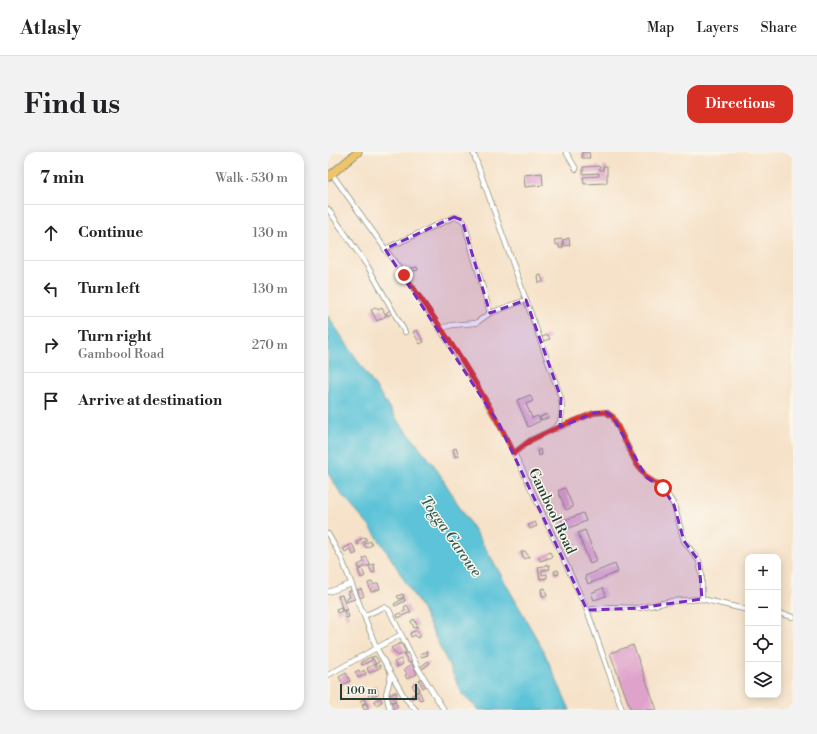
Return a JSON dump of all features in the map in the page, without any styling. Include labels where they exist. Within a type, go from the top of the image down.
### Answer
[{"type":"main road","points":[[330,175],[358,152]]},
{"type":"street","points":[[473,152],[561,398],[562,417],[554,429]]},
{"type":"street","points":[[566,152],[576,169]]},
{"type":"street","name":"Gambool Road","points":[[330,175],[385,249],[440,329],[481,393],[514,453],[587,610],[622,710]]},
{"type":"street","points":[[328,209],[368,267],[405,332]]},
{"type":"street","points":[[385,249],[454,217],[460,218],[464,222],[490,313]]},
{"type":"street","points":[[440,329],[476,323],[490,313],[526,300]]},
{"type":"street","points":[[514,453],[531,440],[594,413],[606,412],[613,417],[636,463],[646,477],[663,488],[674,505],[684,541],[699,561],[702,576],[702,599]]},
{"type":"street","points":[[328,534],[339,553],[377,649],[405,698],[416,710]]},
{"type":"street","points":[[328,592],[351,584]]},
{"type":"street","points":[[587,610],[610,607],[639,608],[673,601],[702,599],[745,609]]},
{"type":"street","points":[[364,616],[384,607],[387,608],[418,668],[444,710]]},
{"type":"street","points":[[781,614],[793,617]]},
{"type":"street","points":[[328,675],[400,635]]},
{"type":"street","points":[[390,710],[386,694],[392,675]]},
{"type":"highlighted area","points":[[454,217],[462,220],[490,313],[526,300],[561,398],[560,427],[594,413],[606,412],[613,417],[646,477],[663,488],[674,505],[684,541],[699,561],[702,599],[639,608],[587,610],[499,424],[385,249]]},
{"type":"water","name":"Togga Garowe","points":[[328,316],[398,421],[434,465],[492,559],[543,650],[570,710],[479,710],[463,695],[421,607],[384,547],[370,527],[341,494],[328,473]]},
{"type":"building","points":[[582,152],[589,152],[590,158],[582,158]]},
{"type":"building","points":[[599,166],[600,170],[603,170],[603,166],[607,166],[607,183],[584,184],[583,177],[599,176],[599,173],[583,174],[583,167]]},
{"type":"building","points":[[542,173],[543,185],[525,187],[524,175]]},
{"type":"building","points":[[569,238],[570,245],[564,246],[563,240]]},
{"type":"building","points":[[562,239],[563,248],[559,248],[559,245],[555,244],[554,240]]},
{"type":"building","points":[[417,267],[418,270],[410,272],[409,269]]},
{"type":"building","points":[[541,275],[543,282],[539,283],[538,276]]},
{"type":"building","points":[[376,307],[378,310],[382,308],[386,316],[377,321],[371,310]]},
{"type":"building","points":[[390,310],[392,313],[388,316],[386,313]]},
{"type":"building","points":[[417,330],[424,342],[420,344],[413,332]]},
{"type":"building","points":[[548,335],[550,339],[543,341],[542,337]]},
{"type":"building","points":[[530,395],[533,401],[526,404],[532,418],[538,416],[540,421],[528,427],[517,400]]},
{"type":"building","points":[[547,414],[548,418],[541,420],[540,417]]},
{"type":"building","points":[[456,448],[459,456],[455,457],[453,449]]},
{"type":"building","points":[[540,449],[542,455],[539,456],[537,451]]},
{"type":"building","points":[[565,488],[573,507],[566,510],[558,491]]},
{"type":"building","points":[[583,513],[586,521],[567,529],[563,521]]},
{"type":"building","points":[[535,522],[537,526],[530,529],[528,525]]},
{"type":"building","points":[[585,530],[597,561],[590,564],[578,533]]},
{"type":"building","points":[[365,537],[367,540],[358,545],[356,542]]},
{"type":"building","points":[[370,541],[372,545],[366,548],[364,544]]},
{"type":"building","points":[[352,544],[357,553],[353,555],[350,549],[345,552],[343,549]]},
{"type":"building","points":[[525,551],[529,557],[524,559],[521,552]]},
{"type":"building","points":[[550,552],[552,557],[540,561],[539,557]]},
{"type":"building","points":[[367,557],[370,565],[359,569],[358,565],[364,562],[363,558]]},
{"type":"building","points":[[374,564],[375,572],[372,573],[369,566]]},
{"type":"building","points":[[615,564],[618,572],[588,584],[585,576]]},
{"type":"building","points":[[549,565],[550,569],[542,570],[542,575],[547,574],[547,578],[540,579],[538,567]]},
{"type":"building","points":[[362,569],[365,576],[361,578],[358,570]]},
{"type":"building","points":[[558,570],[559,574],[555,575],[554,571]]},
{"type":"building","points":[[372,582],[374,585],[378,583],[380,589],[371,592],[368,583]]},
{"type":"building","points":[[545,588],[547,596],[542,596],[541,589]]},
{"type":"building","points":[[603,588],[606,596],[594,600],[591,593]]},
{"type":"building","points":[[361,589],[364,596],[360,598],[357,590]]},
{"type":"building","points":[[352,590],[355,599],[346,602],[345,599],[350,597],[348,592]]},
{"type":"building","points":[[403,594],[404,597],[399,599],[397,596]]},
{"type":"building","points":[[342,595],[347,609],[343,611],[338,596]]},
{"type":"building","points":[[404,598],[405,601],[395,606],[394,604]]},
{"type":"building","points":[[407,605],[411,612],[398,618],[397,615],[406,610],[404,607]]},
{"type":"building","points":[[341,607],[342,611],[337,613],[336,609]]},
{"type":"building","points":[[347,610],[349,617],[346,618],[344,611]]},
{"type":"building","points":[[414,619],[418,627],[414,628],[411,621]]},
{"type":"building","points":[[417,630],[421,636],[417,638],[415,635],[411,637],[410,633]]},
{"type":"building","points":[[401,643],[406,652],[398,656],[391,648]]},
{"type":"building","points":[[633,645],[657,710],[631,710],[610,653]]},
{"type":"building","points":[[427,651],[428,655],[421,657],[420,654]]},
{"type":"building","points":[[408,653],[413,662],[409,663],[404,654]]},
{"type":"building","points":[[375,656],[379,662],[376,664],[372,657]]},
{"type":"building","points":[[371,657],[372,660],[362,665],[361,662]]},
{"type":"building","points":[[401,659],[403,664],[397,667],[394,662]]},
{"type":"building","points":[[428,661],[430,663],[421,670],[419,668]]},
{"type":"building","points":[[375,664],[376,667],[380,665],[381,667],[369,673],[367,668]]},
{"type":"building","points":[[412,664],[417,674],[407,679],[405,675],[407,674],[404,669]]},
{"type":"building","points":[[359,670],[360,673],[364,670],[366,674],[358,678],[355,672]]},
{"type":"building","points":[[346,673],[350,681],[343,685],[339,677]]},
{"type":"building","points":[[422,678],[426,686],[423,688],[419,680]]},
{"type":"building","points":[[415,683],[420,689],[416,692],[412,685]]},
{"type":"building","points":[[376,687],[378,694],[369,697],[367,690]]},
{"type":"building","points":[[419,691],[423,699],[420,700],[417,696],[412,699],[411,696]]},
{"type":"building","points":[[396,692],[397,695],[394,697],[396,700],[391,702],[388,695]]},
{"type":"building","points":[[380,697],[382,702],[376,705],[374,701]]},
{"type":"building","points":[[364,699],[366,702],[362,704],[360,701]]},
{"type":"building","points":[[395,701],[398,707],[393,710],[390,704]]},
{"type":"building","points":[[366,703],[369,709],[364,710],[362,705]]},
{"type":"route","points":[[404,275],[474,381],[514,453],[531,440],[554,429],[594,413],[606,412],[613,417],[636,463],[646,477],[663,488]]}]
